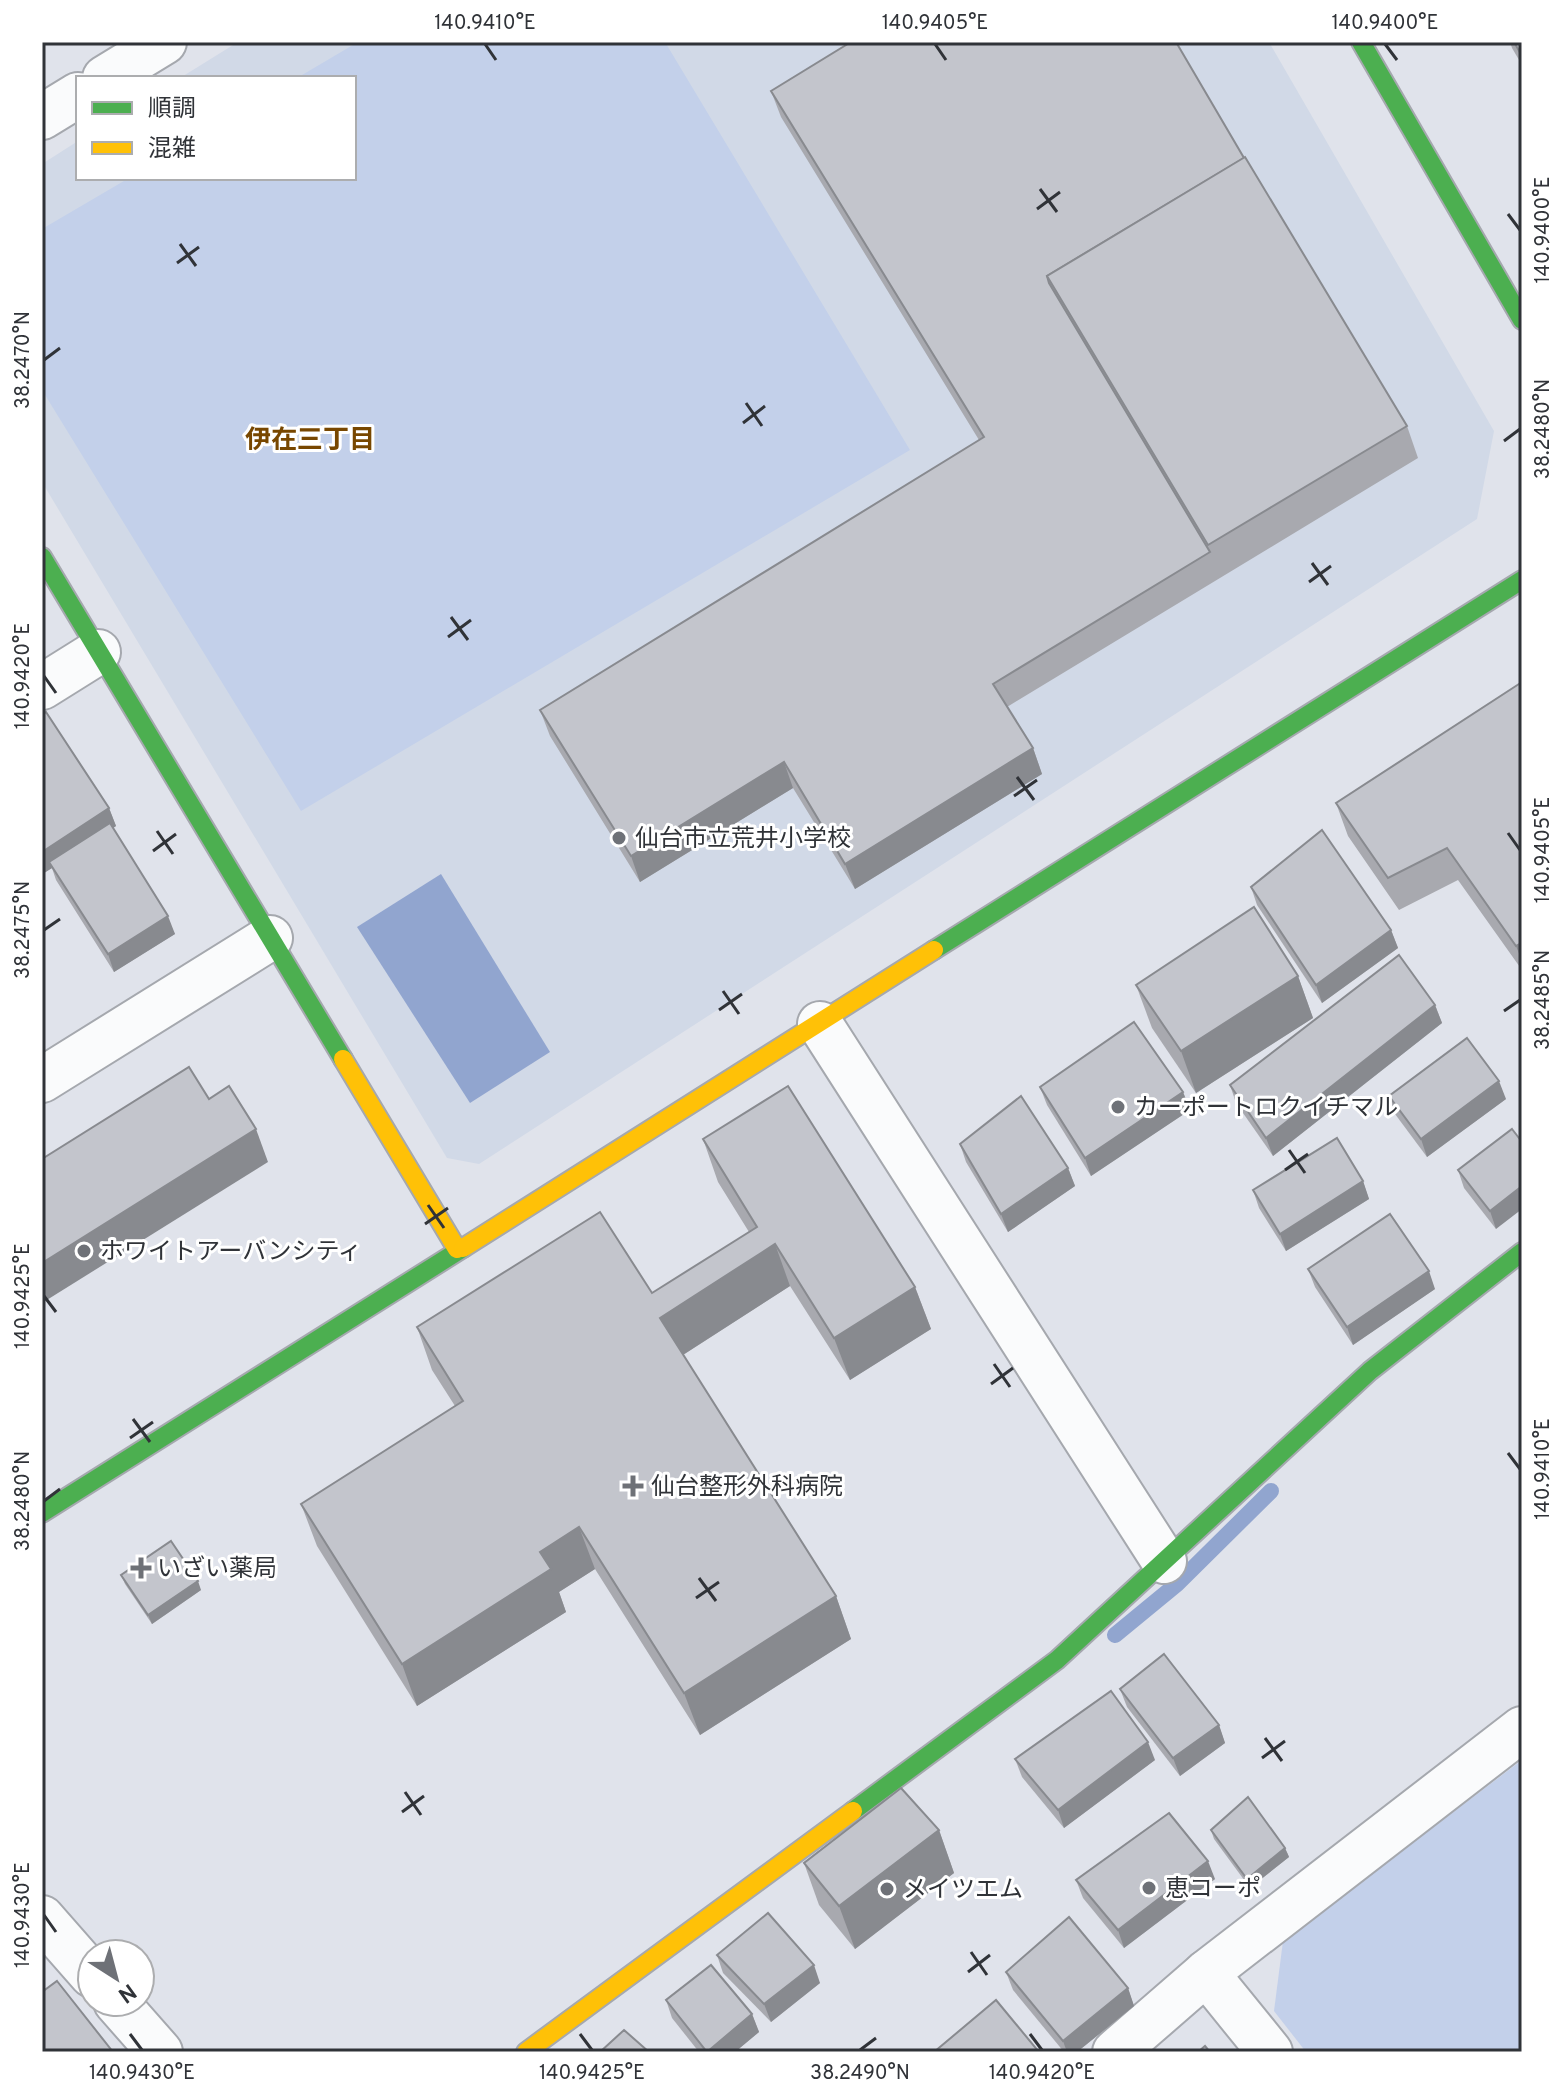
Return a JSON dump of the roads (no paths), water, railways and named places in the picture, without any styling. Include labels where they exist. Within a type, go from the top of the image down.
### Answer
[{"type":"street","points":[[108,76],[164,42]]},
{"type":"street","points":[[1361,42],[1522,320]]},
{"type":"street","points":[[42,557],[457,1249]]},
{"type":"street","points":[[42,1513],[1522,580]]},
{"type":"street","points":[[42,687],[98,652]]},
{"type":"street","points":[[42,1080],[270,938]]},
{"type":"street","points":[[820,1024],[1164,1561]]},
{"type":"street","points":[[526,2052],[1057,1660],[1370,1371],[1522,1252]]},
{"type":"street","points":[[1115,2052],[1206,1973],[1522,1729]]},
{"type":"street","points":[[49,1939],[76,1962]]},
{"type":"street","points":[[1206,1973],[1270,2052]]},
{"type":"street","points":[[130,2018],[160,2052]]},
{"type":"waterway","points":[[1115,1635],[1177,1584],[1271,1491]]},
{"type":"place","name":"仙台市立荒井小学校","points":[[619,838]]},
{"type":"place","name":"カーポートロクイチマル","points":[[1118,1107]]},
{"type":"place","name":"ホワイトアーバンシティ","points":[[84,1251]]},
{"type":"place","name":"仙台整形外科病院","points":[[633,1486]]},
{"type":"place","name":"いざい薬局","points":[[141,1568]]},
{"type":"place","name":"恵コーポ","points":[[1149,1888]]},
{"type":"place","name":"メイツエム","points":[[887,1889]]},
{"type":"district","name":"伊在三丁目","points":[[310,439]]}]
